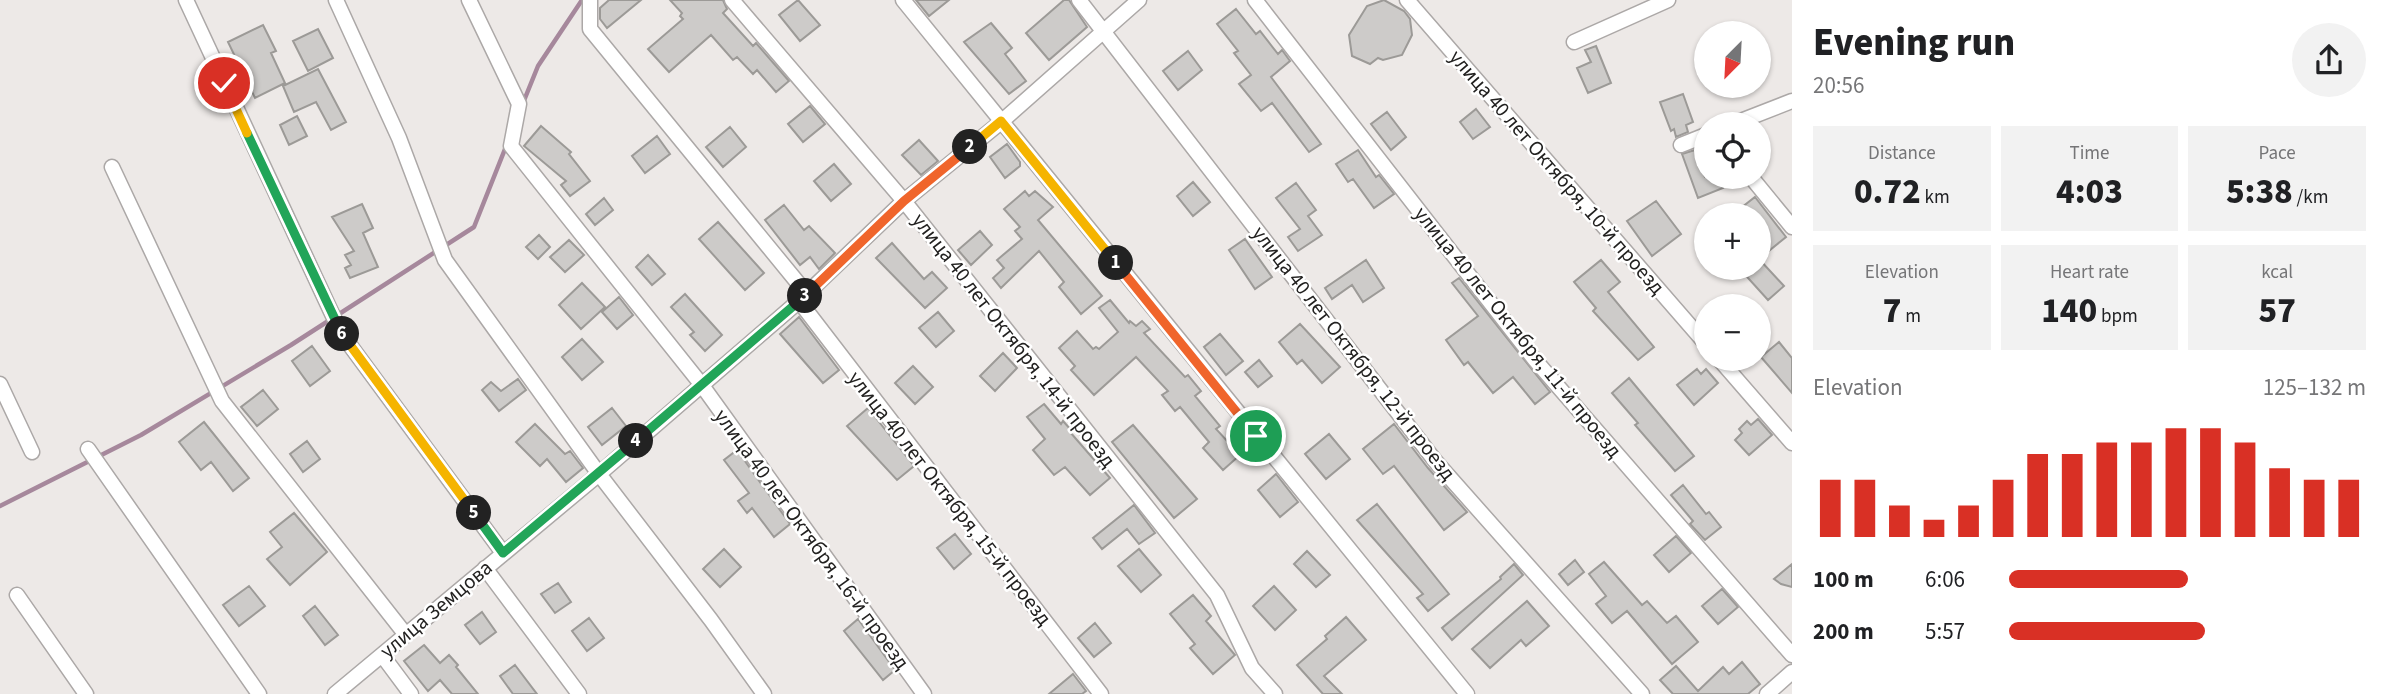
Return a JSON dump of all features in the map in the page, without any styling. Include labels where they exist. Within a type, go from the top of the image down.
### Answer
[{"type":"street","points":[[186,0],[341,333],[503,553]]},
{"type":"street","points":[[336,0],[399,138],[445,260],[598,474],[765,694]]},
{"type":"street","name":"улица 40 лет Октября, 16-й проезд","points":[[469,0],[519,104],[511,146],[701,384],[923,694]]},
{"type":"street","name":"улица 40 лет Октября, 15-й проезд","points":[[590,0],[590,29],[803,298],[1101,694]]},
{"type":"street","name":"улица 40 лет Октября, 14-й проезд","points":[[732,0],[904,201],[1217,595],[1252,668],[1275,694]]},
{"type":"street","points":[[903,0],[1467,694]]},
{"type":"street","name":"улица 40 лет Октября, 12-й проезд","points":[[1079,0],[1437,462],[1642,694]]},
{"type":"street","name":"улица Земцова","points":[[335,694],[803,298],[904,201],[1001,121],[1139,0]]},
{"type":"street","name":"улица 40 лет Октября, 11-й проезд","points":[[1255,0],[1535,360],[1792,655]]},
{"type":"street","name":"улица 40 лет Октября, 10-й проезд","points":[[1407,0],[1694,330]]},
{"type":"street","points":[[1574,41],[1668,0]]},
{"type":"street","points":[[1764,112],[1792,101]]},
{"type":"street","points":[[1681,145],[1694,140]]},
{"type":"street","points":[[111,167],[222,401],[406,635]]},
{"type":"street","points":[[1761,189],[1792,227]]},
{"type":"street","points":[[1729,371],[1792,443]]},
{"type":"street","points":[[0,384],[32,452]]},
{"type":"street","points":[[88,449],[259,694]]},
{"type":"street","points":[[485,568],[579,694]]},
{"type":"street","points":[[18,595],[86,694]]},
{"type":"street","points":[[382,655],[411,694]]},
{"type":"street","points":[[1767,694],[1792,672]]},
{"type":"building","points":[[609,0],[641,0],[607,28],[600,19],[600,8]]},
{"type":"building","points":[[670,0],[723,0],[727,9],[723,13],[753,46],[756,43],[789,81],[776,92],[757,70],[753,74],[737,57],[733,60],[711,35],[669,72],[648,49],[683,19],[680,16],[682,13]]},
{"type":"building","points":[[798,0],[820,25],[800,41],[779,15]]},
{"type":"building","points":[[916,0],[949,0],[929,16]]},
{"type":"building","points":[[1064,0],[1069,0],[1087,27],[1049,60],[1026,33]]},
{"type":"building","points":[[1384,0],[1404,11],[1410,19],[1412,35],[1402,55],[1383,60],[1378,58],[1370,64],[1352,56],[1349,35],[1367,6]]},
{"type":"building","points":[[1236,9],[1256,34],[1260,31],[1278,54],[1282,50],[1290,61],[1271,77],[1321,144],[1309,152],[1272,103],[1261,111],[1239,84],[1251,75],[1234,53],[1238,51],[1217,24]]},
{"type":"building","points":[[991,23],[1012,48],[1005,54],[1026,81],[1009,94],[964,42]]},
{"type":"building","points":[[263,25],[276,51],[271,53],[285,83],[255,98],[228,42]]},
{"type":"building","points":[[318,29],[333,58],[308,71],[293,41]]},
{"type":"building","points":[[1596,46],[1611,83],[1588,93],[1577,68],[1591,62],[1585,50]]},
{"type":"building","points":[[1188,51],[1202,70],[1178,90],[1163,71]]},
{"type":"building","points":[[318,69],[346,122],[331,130],[316,102],[294,112],[283,86]]},
{"type":"building","points":[[1683,94],[1693,122],[1686,125],[1688,132],[1676,137],[1660,102]]},
{"type":"building","points":[[810,106],[825,124],[803,142],[788,124]]},
{"type":"building","points":[[1476,109],[1490,127],[1473,139],[1460,122]]},
{"type":"building","points":[[1387,112],[1406,137],[1391,150],[1371,124]]},
{"type":"building","points":[[297,116],[307,136],[289,145],[280,125]]},
{"type":"building","points":[[541,126],[571,152],[569,154],[590,181],[570,196],[561,185],[566,181],[524,146]]},
{"type":"building","points":[[730,127],[746,147],[723,167],[706,147]]},
{"type":"building","points":[[657,136],[670,154],[645,173],[632,156]]},
{"type":"building","points":[[919,140],[938,161],[921,175],[902,155]]},
{"type":"building","points":[[1007,144],[1020,166],[1005,178],[990,157]]},
{"type":"building","points":[[1358,150],[1376,177],[1379,175],[1394,194],[1374,208],[1353,179],[1348,182],[1336,164]]},
{"type":"building","points":[[1694,150],[1694,187],[1682,154]]},
{"type":"building","points":[[834,164],[851,184],[831,201],[814,181]]},
{"type":"building","points":[[1193,182],[1210,202],[1193,216],[1177,196]]},
{"type":"building","points":[[1296,183],[1316,210],[1308,216],[1322,235],[1298,251],[1288,237],[1300,229],[1276,198]]},
{"type":"building","points":[[1695,189],[1720,189],[1698,198]]},
{"type":"building","points":[[1025,191],[1029,196],[1035,191],[1053,207],[1038,220],[1102,296],[1081,314],[1059,287],[1064,282],[1039,251],[1001,288],[993,278],[1004,268],[997,260],[1022,239],[1015,231],[1020,227],[1004,209]]},
{"type":"building","points":[[1755,197],[1760,203],[1747,203]]},
{"type":"building","points":[[604,198],[613,210],[595,225],[586,214]]},
{"type":"building","points":[[1656,201],[1681,234],[1652,256],[1627,221]]},
{"type":"building","points":[[362,204],[373,228],[363,233],[378,267],[350,278],[345,268],[351,265],[345,255],[354,251],[332,217]]},
{"type":"building","points":[[784,205],[804,230],[809,226],[835,253],[819,269],[810,257],[800,265],[765,220]]},
{"type":"building","points":[[1771,218],[1786,237],[1771,249]]},
{"type":"building","points":[[718,222],[764,273],[745,290],[699,239]]},
{"type":"building","points":[[980,231],[992,245],[971,265],[958,250]]},
{"type":"building","points":[[539,235],[550,247],[538,259],[526,247]]},
{"type":"building","points":[[1245,239],[1272,277],[1255,289],[1229,250]]},
{"type":"building","points":[[569,240],[584,255],[565,272],[550,257]]},
{"type":"building","points":[[892,243],[924,279],[932,272],[947,288],[925,308],[876,258]]},
{"type":"building","points":[[648,255],[665,274],[652,285],[636,267]]},
{"type":"building","points":[[1366,260],[1384,288],[1363,302],[1352,285],[1332,299],[1325,288]]},
{"type":"building","points":[[1601,260],[1620,282],[1608,292],[1654,347],[1638,360],[1593,311],[1596,308],[1574,282]]},
{"type":"building","points":[[1771,272],[1784,286],[1771,297],[1771,294],[1763,294],[1750,280],[1771,280]]},
{"type":"building","points":[[1459,278],[1550,392],[1535,404],[1513,377],[1493,393],[1468,362],[1464,365],[1446,340],[1478,316],[1452,283]]},
{"type":"building","points":[[582,283],[605,307],[581,329],[559,305]]},
{"type":"building","points":[[685,294],[722,335],[705,351],[690,335],[694,332],[671,307]]},
{"type":"building","points":[[619,297],[633,315],[617,329],[602,312]]},
{"type":"building","points":[[1110,300],[1129,323],[1130,321],[1136,326],[1142,321],[1150,329],[1144,333],[1201,391],[1195,396],[1220,426],[1216,429],[1240,455],[1223,470],[1203,448],[1209,442],[1180,407],[1175,411],[1162,395],[1168,391],[1136,357],[1094,395],[1071,370],[1075,366],[1059,348],[1077,331],[1093,349],[1099,349],[1118,332],[1099,308]]},
{"type":"building","points":[[938,312],[954,331],[936,347],[919,328]]},
{"type":"building","points":[[799,317],[839,370],[823,383],[780,334]]},
{"type":"building","points":[[1300,324],[1340,367],[1322,383],[1302,360],[1297,364],[1279,342]]},
{"type":"building","points":[[1220,334],[1243,361],[1226,375],[1204,347]]},
{"type":"building","points":[[582,339],[603,362],[582,380],[562,357]]},
{"type":"building","points":[[1779,342],[1792,358],[1792,393],[1771,369],[1771,349]]},
{"type":"building","points":[[312,346],[330,371],[310,386],[292,361]]},
{"type":"building","points":[[1003,353],[1017,368],[995,391],[980,376]]},
{"type":"building","points":[[1259,360],[1272,376],[1258,387],[1245,372]]},
{"type":"building","points":[[913,366],[933,387],[915,404],[895,383]]},
{"type":"building","points":[[1694,371],[1701,374],[1708,371],[1718,383],[1694,405],[1677,385]]},
{"type":"building","points":[[1629,378],[1694,456],[1675,471],[1635,425],[1638,423],[1612,393]]},
{"type":"building","points":[[518,379],[526,390],[499,411],[482,390],[491,382],[501,391]]},
{"type":"building","points":[[263,390],[278,409],[257,426],[241,407]]},
{"type":"building","points":[[1044,404],[1061,424],[1063,421],[1072,431],[1070,432],[1110,478],[1090,495],[1065,467],[1054,475],[1033,450],[1045,439],[1027,417]]},
{"type":"building","points":[[612,408],[626,426],[602,445],[588,427]]},
{"type":"building","points":[[868,408],[914,466],[897,480],[847,426]]},
{"type":"building","points":[[1758,419],[1772,435],[1749,455],[1735,440],[1742,433],[1739,429],[1747,421],[1751,425]]},
{"type":"building","points":[[204,422],[249,478],[233,491],[211,462],[201,470],[179,442]]},
{"type":"building","points":[[535,424],[565,454],[570,451],[583,468],[566,482],[547,459],[540,466],[516,442]]},
{"type":"building","points":[[1394,424],[1467,512],[1444,530],[1394,466],[1383,474],[1363,449]]},
{"type":"building","points":[[1133,425],[1197,499],[1174,518],[1112,442]]},
{"type":"building","points":[[1329,434],[1350,459],[1326,479],[1305,454]]},
{"type":"building","points":[[307,441],[320,459],[303,472],[290,454]]},
{"type":"building","points":[[737,450],[790,524],[774,537],[752,508],[747,513],[738,501],[749,493],[724,460]]},
{"type":"building","points":[[1276,474],[1298,502],[1280,517],[1258,490]]},
{"type":"building","points":[[1683,485],[1706,514],[1709,512],[1721,527],[1705,540],[1690,524],[1693,521],[1671,495]]},
{"type":"building","points":[[1377,504],[1449,594],[1428,611],[1417,598],[1423,594],[1357,520]]},
{"type":"building","points":[[1134,505],[1155,533],[1139,544],[1127,529],[1102,549],[1093,538]]},
{"type":"building","points":[[294,513],[327,552],[290,585],[267,559],[282,547],[270,532]]},
{"type":"building","points":[[955,534],[971,554],[954,569],[937,548]]},
{"type":"building","points":[[1676,536],[1691,553],[1669,572],[1654,555]]},
{"type":"building","points":[[724,549],[741,567],[720,587],[703,569]]},
{"type":"building","points":[[1139,549],[1161,575],[1141,592],[1118,566]]},
{"type":"building","points":[[1307,551],[1330,575],[1316,587],[1294,564]]},
{"type":"building","points":[[1575,560],[1584,572],[1568,585],[1559,574]]},
{"type":"building","points":[[1604,562],[1642,605],[1647,601],[1667,623],[1676,616],[1698,642],[1672,664],[1627,611],[1612,623],[1596,604],[1606,596],[1589,574]]},
{"type":"building","points":[[1514,564],[1523,575],[1452,640],[1442,628],[1501,579]]},
{"type":"building","points":[[1792,564],[1792,587],[1774,579]]},
{"type":"building","points":[[558,583],[571,602],[555,613],[541,594]]},
{"type":"building","points":[[249,586],[265,606],[239,626],[223,605]]},
{"type":"building","points":[[1274,586],[1296,610],[1275,630],[1253,606]]},
{"type":"building","points":[[1722,589],[1738,607],[1718,624],[1702,606]]},
{"type":"building","points":[[1193,595],[1211,616],[1206,621],[1235,655],[1213,674],[1190,648],[1195,644],[1170,614]]},
{"type":"building","points":[[1527,601],[1549,626],[1526,646],[1521,640],[1490,668],[1472,649]]},
{"type":"building","points":[[315,606],[338,635],[325,645],[303,616]]},
{"type":"building","points":[[482,612],[496,632],[480,644],[465,625]]},
{"type":"building","points":[[1346,617],[1366,640],[1324,676],[1342,694],[1323,694],[1297,665],[1327,639],[1325,636]]},
{"type":"building","points":[[589,618],[604,638],[587,651],[572,631]]},
{"type":"building","points":[[858,619],[895,670],[883,680],[844,631]]},
{"type":"building","points":[[1095,623],[1111,643],[1094,657],[1078,638]]},
{"type":"building","points":[[424,645],[440,663],[449,655],[478,694],[452,694],[440,680],[428,691],[404,661]]},
{"type":"building","points":[[1742,662],[1760,684],[1748,694],[1673,694],[1660,680],[1676,666],[1698,691],[1723,667],[1729,674]]},
{"type":"building","points":[[515,665],[537,694],[513,694],[500,676]]},
{"type":"building","points":[[1073,674],[1086,691],[1082,694],[1049,694]]},
{"type":"waterway","points":[[523,103],[538,66],[582,0]]},
{"type":"waterway","points":[[0,506],[141,435],[291,345],[474,227],[507,144]]},
{"type":"route","points":[[224,83],[341,333],[503,553],[799,301],[904,201],[1001,121],[1256,436]]}]
